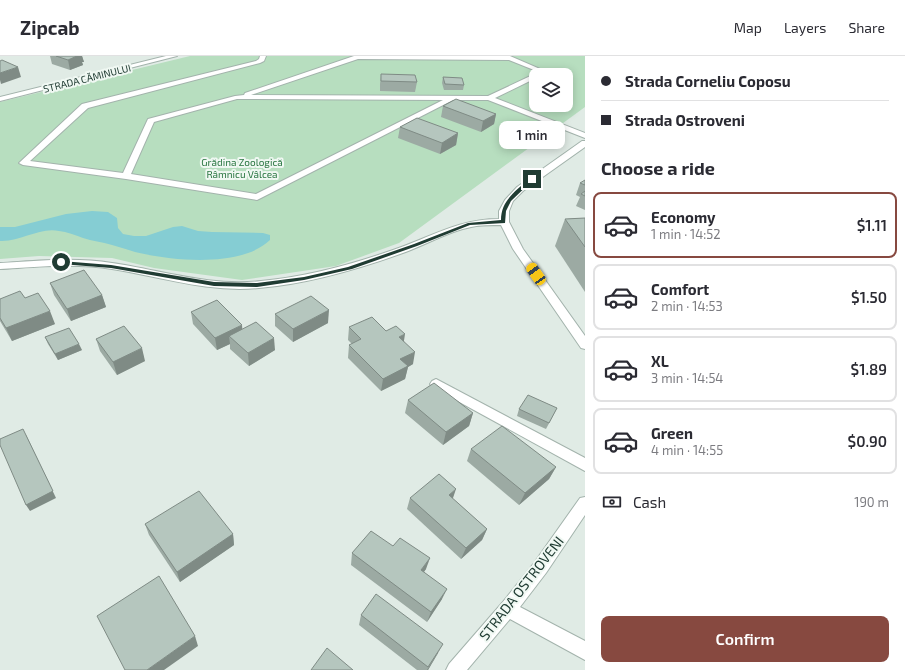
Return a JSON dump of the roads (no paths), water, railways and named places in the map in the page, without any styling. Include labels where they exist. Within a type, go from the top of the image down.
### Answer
[{"type":"street","name":"STRADA CĂMINULUI","points":[[0,99],[174,56]]},
{"type":"street","points":[[263,56],[262,60],[258,62],[86,106],[24,163],[126,176],[257,197],[452,98]]},
{"type":"street","points":[[126,176],[150,121],[237,98],[357,57],[510,58],[534,68]]},
{"type":"street","points":[[489,98],[529,79]]},
{"type":"street","points":[[237,98],[489,98],[585,136]]},
{"type":"street","points":[[585,143],[520,189],[509,200],[504,211],[504,222],[518,249],[585,345]]},
{"type":"street","points":[[0,266],[61,262],[86,263],[214,284],[257,285],[304,279],[350,268],[415,245],[459,227],[482,222],[504,222]]},
{"type":"street","points":[[436,384],[585,465]]},
{"type":"street","name":"STRADA OSTROVENI","points":[[455,670],[508,609],[540,568],[585,503]]},
{"type":"street","points":[[508,609],[585,651]]},
{"type":"water","points":[[92,211],[108,212],[117,218],[118,228],[123,234],[134,236],[146,236],[173,227],[182,226],[198,231],[263,233],[270,235],[270,240],[257,249],[242,255],[206,260],[186,260],[150,255],[52,230],[8,241],[0,241],[0,227],[15,227],[66,214]]},
{"type":"park label","name":"Grădina Zoologică Râmnicu Vâlcea","points":[[242,168]]}]
